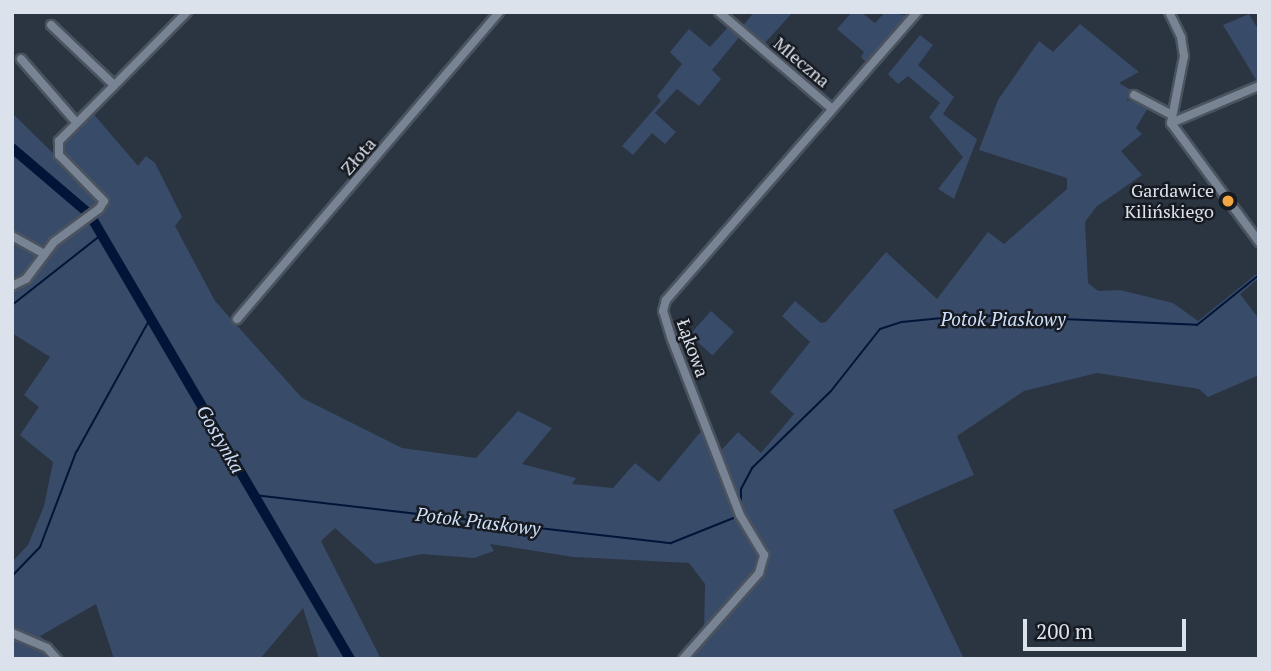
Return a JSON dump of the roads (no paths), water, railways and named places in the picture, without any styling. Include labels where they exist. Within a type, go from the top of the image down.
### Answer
[{"type":"street","points":[[12,286],[26,279],[44,254],[99,209],[104,201],[58,149],[59,141],[187,12]]},
{"type":"street","name":"Złota","points":[[237,318],[499,12]]},
{"type":"street","name":"Mleczna","points":[[719,12],[832,109]]},
{"type":"street","name":"Łąkowa","points":[[683,659],[759,573],[764,555],[740,515],[666,325],[665,303],[917,12]]},
{"type":"street","points":[[1169,12],[1181,37],[1184,56],[1170,119]]},
{"type":"street","points":[[51,25],[114,85]]},
{"type":"street","points":[[20,59],[76,122]]},
{"type":"street","points":[[1170,119],[1259,86]]},
{"type":"street","points":[[1134,95],[1170,119],[1259,242]]},
{"type":"street","points":[[12,236],[44,254]]},
{"type":"street","points":[[12,633],[47,648],[57,659]]},
{"type":"waterway","name":"Gostynka","points":[[12,148],[87,212]]},
{"type":"waterway","name":"Gostynka","points":[[93,220],[350,659]]},
{"type":"waterway","points":[[12,305],[101,235]]},
{"type":"waterway","name":"Potok Piaskowy","points":[[741,506],[741,489],[752,468],[831,391],[880,329],[902,322],[972,315],[1197,325],[1259,275]]},
{"type":"waterway","points":[[77,451],[150,319]]},
{"type":"waterway","points":[[12,576],[40,547],[76,452]]},
{"type":"waterway","name":"Potok Piaskowy","points":[[254,495],[671,543],[736,517]]},
{"type":"place","name":"Gardawice Kilińskiego","points":[[1228,201]]}]
